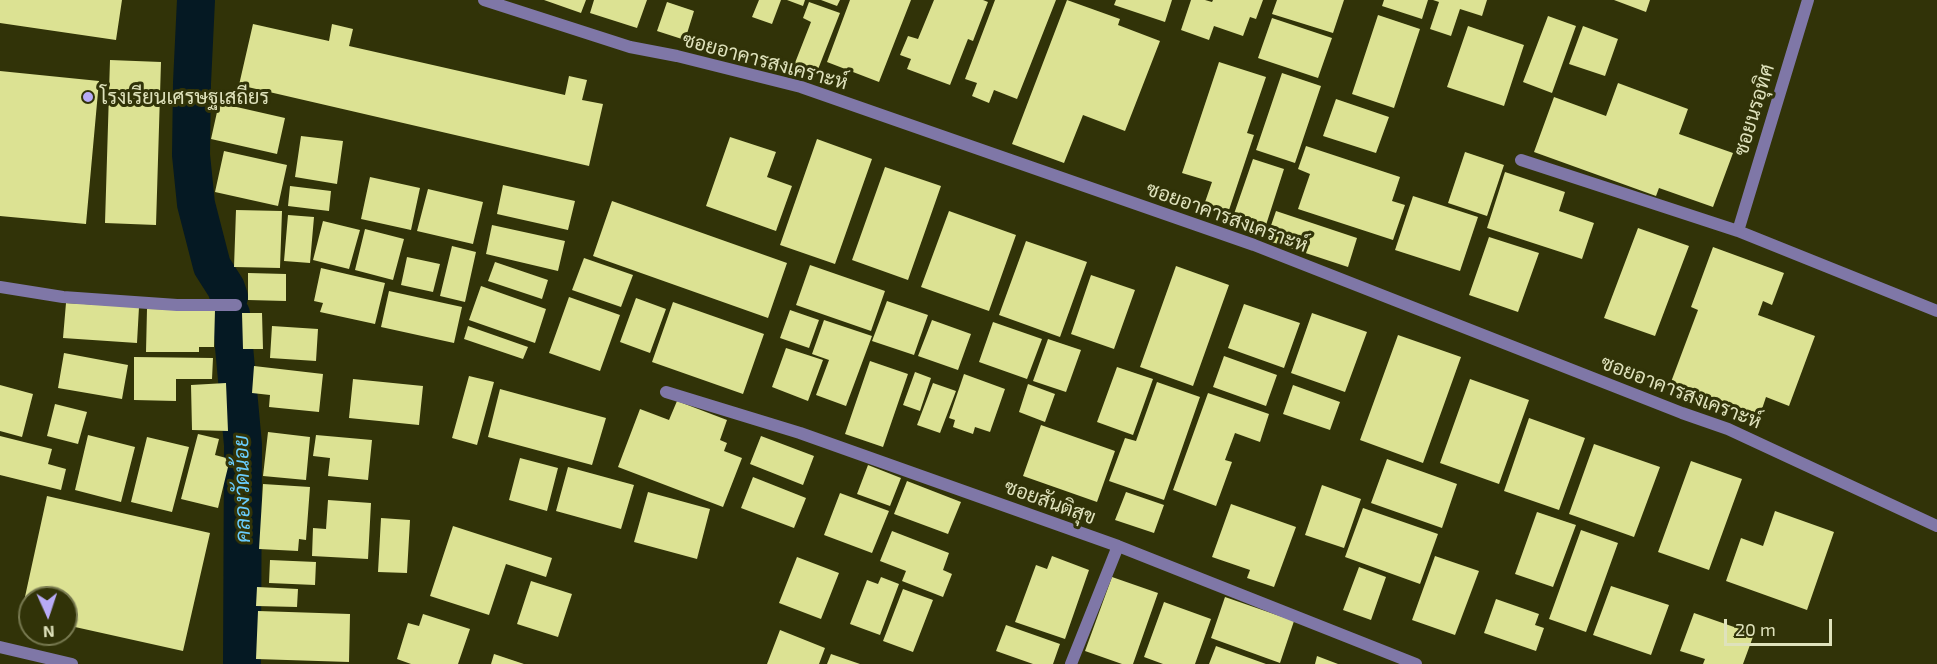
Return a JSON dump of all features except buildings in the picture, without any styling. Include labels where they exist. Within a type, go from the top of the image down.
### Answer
[{"type":"street","name":"ซอยอาคารสงเคราะห์","points":[[484,0],[630,47],[677,56],[801,87],[1254,245],[1728,429],[1937,526]]},
{"type":"street","name":"ซอยนรอุทิศ","points":[[1738,231],[1808,0]]},
{"type":"street","points":[[1521,160],[1738,231],[1937,310]]},
{"type":"street","points":[[0,287],[63,297],[177,305],[236,305]]},
{"type":"street","name":"ซอยสันติสุข","points":[[666,392],[800,433],[1118,546],[1416,664]]},
{"type":"street","points":[[1071,664],[1118,546]]},
{"type":"street","points":[[0,647],[37,660],[72,664]]},
{"type":"waterway","name":"คลองวัดน้อย","points":[[196,0],[191,155],[196,204],[212,266],[229,297]]},
{"type":"waterway","name":"คลองวัดน้อย","points":[[231,314],[243,445],[242,664]]},
{"type":"place","name":"โรงเรียนเศรษฐเสถียร","points":[[88,97]]}]
